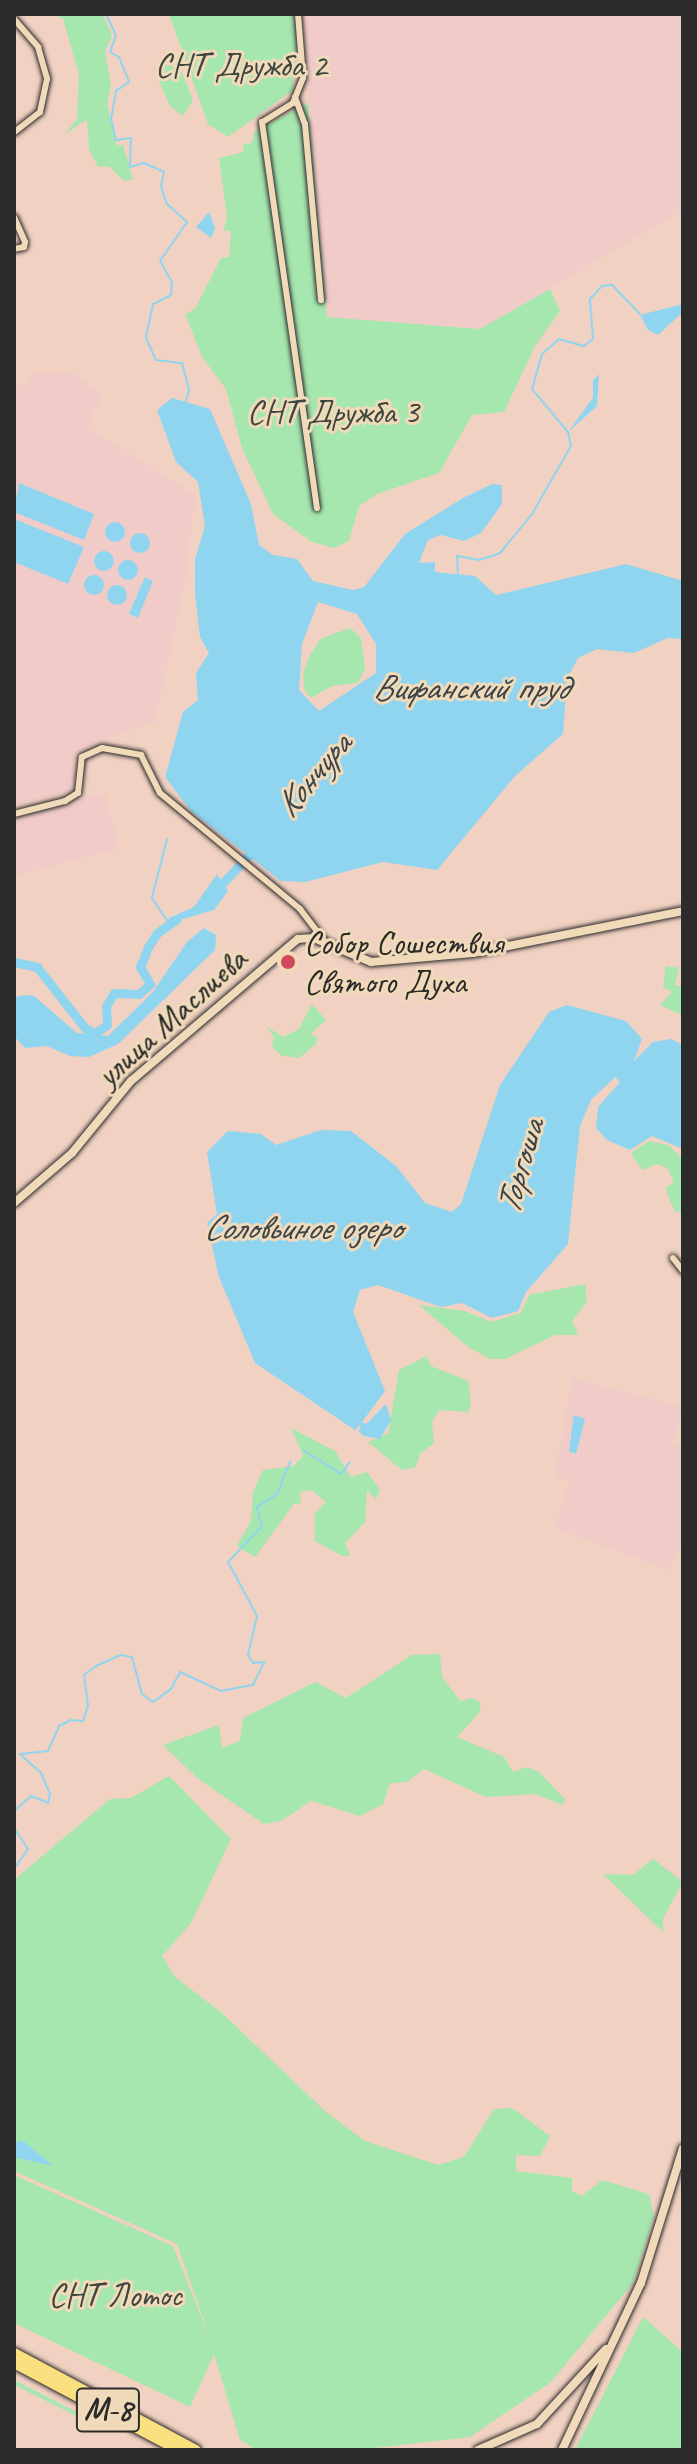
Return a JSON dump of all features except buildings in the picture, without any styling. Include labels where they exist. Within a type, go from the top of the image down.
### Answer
[{"type":"highway","name":"М-8","points":[[14,2353],[190,2449]]},
{"type":"highway","name":"М-8","points":[[14,2363],[190,2449]]},
{"type":"street","points":[[298,14],[303,78],[295,97],[262,122],[317,508]]},
{"type":"street","points":[[14,19],[38,47],[47,79],[40,112],[14,132]]},
{"type":"street","points":[[295,97],[305,124],[321,300]]},
{"type":"street","points":[[14,217],[24,233],[17,248]]},
{"type":"street","points":[[14,814],[65,801],[78,793],[82,757],[102,748],[141,755],[160,793],[300,909],[326,943],[371,962],[473,953],[683,911]]},
{"type":"street","name":"улица Маслиева","points":[[14,1203],[72,1153],[131,1081],[298,939],[326,943]]},
{"type":"street","points":[[673,1258],[683,1271]]},
{"type":"street","points":[[562,2450],[646,2270],[683,2148]]},
{"type":"street","points":[[478,2450],[537,2424],[616,2336]]},
{"type":"shaded area","points":[[302,14],[683,14],[683,210],[480,329],[327,317]]},
{"type":"shaded area","points":[[36,372],[73,373],[85,381],[102,395],[87,427],[195,495],[186,576],[155,722],[97,741],[74,757],[73,790],[14,806],[14,380],[24,387]]},
{"type":"shaded area","points":[[105,793],[119,848],[14,876],[14,816]]},
{"type":"shaded area","points":[[572,1378],[683,1407],[673,1444],[683,1447],[683,1541],[669,1570],[555,1528],[570,1480],[555,1477]]},
{"type":"green space","points":[[55,14],[102,14],[112,35],[105,52],[111,85],[107,103],[116,145],[123,145],[133,179],[124,181],[109,166],[98,167],[89,149],[87,119],[64,135],[77,119],[79,74],[63,19]]},
{"type":"green space","name":"СНТ Дружба 2","points":[[169,14],[298,14],[293,90],[228,137],[208,124]]},
{"type":"green space","points":[[171,65],[182,73],[193,100],[183,116],[170,106],[158,79],[163,66]]},
{"type":"green space","name":"СНТ Дружба 3","points":[[308,103],[327,317],[480,329],[550,289],[560,311],[535,346],[504,412],[472,415],[439,473],[377,494],[359,506],[349,541],[334,548],[312,542],[273,514],[242,448],[226,389],[202,357],[185,314],[195,309],[221,258],[229,257],[231,231],[224,230],[227,216],[219,158],[244,152],[243,144],[252,143],[254,132]]},
{"type":"green space","points":[[350,628],[361,638],[365,669],[358,683],[332,686],[311,698],[305,691],[303,674],[309,657],[320,639]]},
{"type":"green space","points":[[666,966],[679,968],[675,985],[683,986],[683,1016],[660,1005],[672,992],[663,987]]},
{"type":"green space","points":[[312,1004],[326,1020],[310,1034],[317,1037],[316,1044],[299,1058],[282,1056],[272,1047],[274,1037],[267,1027],[283,1037],[299,1029]]},
{"type":"green space","points":[[649,1141],[668,1145],[683,1159],[683,1213],[675,1211],[668,1196],[666,1188],[674,1182],[667,1168],[657,1164],[642,1170],[631,1153]]},
{"type":"green space","points":[[585,1284],[587,1302],[572,1321],[578,1335],[555,1335],[505,1359],[490,1359],[468,1347],[419,1305],[465,1311],[491,1322],[521,1313],[529,1295]]},
{"type":"green space","points":[[427,1356],[431,1366],[468,1381],[471,1403],[468,1412],[439,1410],[432,1422],[434,1443],[420,1454],[416,1467],[402,1470],[368,1442],[388,1434],[399,1370]]},
{"type":"green space","points":[[291,1428],[335,1451],[351,1477],[367,1472],[380,1490],[376,1499],[367,1490],[365,1522],[345,1543],[350,1555],[344,1557],[315,1541],[315,1513],[326,1502],[311,1490],[300,1492],[301,1503],[294,1504],[255,1557],[237,1546],[251,1521],[253,1492],[263,1470],[294,1466],[303,1456]]},
{"type":"green space","points":[[440,1654],[442,1677],[460,1701],[473,1698],[481,1703],[479,1713],[457,1737],[504,1757],[513,1772],[527,1767],[539,1772],[565,1799],[563,1805],[535,1794],[486,1797],[424,1769],[407,1782],[390,1783],[383,1804],[360,1816],[311,1801],[281,1821],[264,1824],[197,1778],[163,1745],[219,1725],[222,1748],[240,1741],[243,1718],[315,1682],[346,1698],[412,1655]]},
{"type":"green space","name":"СНТ Лотос","points":[[169,1776],[231,1839],[191,1923],[162,1956],[175,1977],[222,2013],[327,2113],[365,2141],[438,2165],[464,2157],[494,2109],[512,2108],[550,2136],[540,2156],[516,2155],[516,2171],[572,2178],[572,2191],[582,2196],[602,2180],[649,2194],[654,2216],[633,2283],[551,2382],[470,2437],[358,2450],[256,2450],[240,2440],[214,2354],[190,2407],[14,2323],[14,2175],[173,2246],[211,2341],[177,2244],[14,2171],[14,1880],[110,1799],[131,1798]]},
{"type":"green space","points":[[653,1859],[683,1882],[663,1918],[663,1932],[603,1874],[633,1875]]},
{"type":"green space","points":[[643,2317],[683,2352],[683,2450],[575,2450]]},
{"type":"green space","points":[[14,2380],[106,2427],[109,2432],[14,2385]]},
{"type":"water","points":[[209,212],[215,228],[211,238],[196,227]]},
{"type":"water","points":[[683,304],[683,312],[658,335],[648,330],[640,315]]},
{"type":"water","points":[[599,374],[597,406],[568,432],[593,398],[593,380]]},
{"type":"water","name":"Вифанский пруд","points":[[172,398],[210,409],[251,504],[259,545],[273,555],[297,559],[313,581],[353,590],[364,587],[405,534],[463,498],[492,484],[502,485],[502,504],[481,533],[464,541],[441,535],[428,540],[419,563],[435,562],[435,572],[475,576],[496,595],[626,564],[683,581],[683,639],[668,638],[634,653],[597,649],[578,658],[567,679],[563,734],[515,776],[437,870],[383,862],[305,882],[281,881],[191,811],[165,777],[183,712],[198,700],[196,673],[209,653],[200,637],[195,593],[195,559],[205,526],[198,482],[176,462],[157,410]],"holes":[[[318,602],[357,614],[376,644],[376,673],[319,711],[299,690],[302,644]]]},
{"type":"water","points":[[19,483],[94,514],[84,540],[14,512]]},
{"type":"water","points":[[14,519],[84,547],[68,584],[14,562]]},
{"type":"water","points":[[115,522],[122,525],[125,532],[122,539],[115,542],[108,539],[105,532],[108,525]]},
{"type":"water","points":[[140,533],[147,536],[150,543],[147,550],[140,553],[133,550],[130,543],[133,536]]},
{"type":"water","points":[[104,551],[111,554],[114,561],[111,568],[104,571],[97,568],[94,561],[97,554]]},
{"type":"water","points":[[128,560],[135,563],[138,570],[135,577],[128,580],[121,577],[118,570],[121,563]]},
{"type":"water","points":[[94,575],[101,578],[104,585],[101,592],[94,595],[87,592],[84,585],[87,578]]},
{"type":"water","points":[[145,577],[153,581],[138,618],[129,614]]},
{"type":"water","points":[[117,585],[124,588],[127,595],[124,602],[117,605],[110,602],[107,595],[110,588]]},
{"type":"water","points":[[217,874],[228,891],[214,910],[169,923],[169,918],[194,907]]},
{"type":"water","points":[[204,928],[216,935],[215,950],[118,1044],[89,1057],[70,1056],[47,1046],[25,1048],[14,1036],[14,997],[25,995],[34,996],[77,1033],[108,1036],[152,993],[187,942]]},
{"type":"water","name":"Соловьиное озеро","points":[[567,1005],[626,1021],[642,1039],[634,1061],[653,1042],[671,1039],[683,1045],[683,1149],[652,1136],[630,1150],[607,1140],[596,1128],[598,1107],[620,1082],[615,1077],[591,1100],[580,1126],[568,1244],[526,1292],[518,1311],[492,1318],[462,1303],[441,1307],[378,1285],[360,1290],[353,1312],[385,1391],[362,1422],[366,1424],[386,1404],[391,1420],[380,1439],[364,1436],[359,1432],[361,1424],[355,1430],[255,1363],[219,1277],[207,1223],[217,1214],[207,1152],[228,1131],[261,1134],[276,1145],[321,1130],[351,1131],[396,1166],[425,1203],[452,1212],[461,1204],[500,1085],[549,1012]]},
{"type":"water","points":[[574,1415],[585,1419],[576,1454],[569,1451]]},
{"type":"water","points":[[20,2140],[53,2166],[14,2157],[14,2145]]},
{"type":"waterway","points":[[106,14],[116,35],[110,52],[119,57],[129,82],[116,91],[111,119],[116,140],[131,138],[130,167],[144,163],[164,172],[161,186],[167,204],[187,222],[160,261],[172,283],[171,295],[153,304],[146,338],[156,360],[182,363],[189,390],[185,404]]},
{"type":"waterway","name":"Кончура","points":[[458,576],[457,556],[479,560],[500,553],[532,514],[571,446],[568,432],[532,389],[542,354],[559,339],[584,346],[593,339],[590,299],[602,286],[612,285],[640,314]]},
{"type":"waterway","points":[[167,839],[152,898],[169,923]]},
{"type":"waterway","name":"Кончура","points":[[217,889],[250,854]]},
{"type":"waterway","name":"Кончура","points":[[14,962],[37,967],[85,1028],[95,1033],[107,1025],[106,1006],[114,993],[139,994],[150,984],[140,967],[148,947],[157,933],[177,919]]},
{"type":"waterway","name":"Торгоша","points":[[303,1450],[341,1474],[349,1463]]},
{"type":"waterway","name":"Торгоша","points":[[14,1811],[31,1796],[48,1803],[50,1794],[41,1773],[20,1754],[48,1751],[59,1726],[71,1720],[83,1721],[88,1706],[84,1675],[96,1666],[121,1655],[132,1657],[142,1694],[153,1702],[171,1689],[180,1672],[221,1691],[253,1685],[264,1662],[253,1663],[248,1655],[257,1616],[228,1562],[262,1526],[257,1507],[277,1494],[290,1461]]},
{"type":"waterway","name":"Торгоша","points":[[14,1828],[28,1849],[14,1869]]},
{"type":"place","name":"Собор Сошествия Святого Духа","points":[[288,962]]}]
